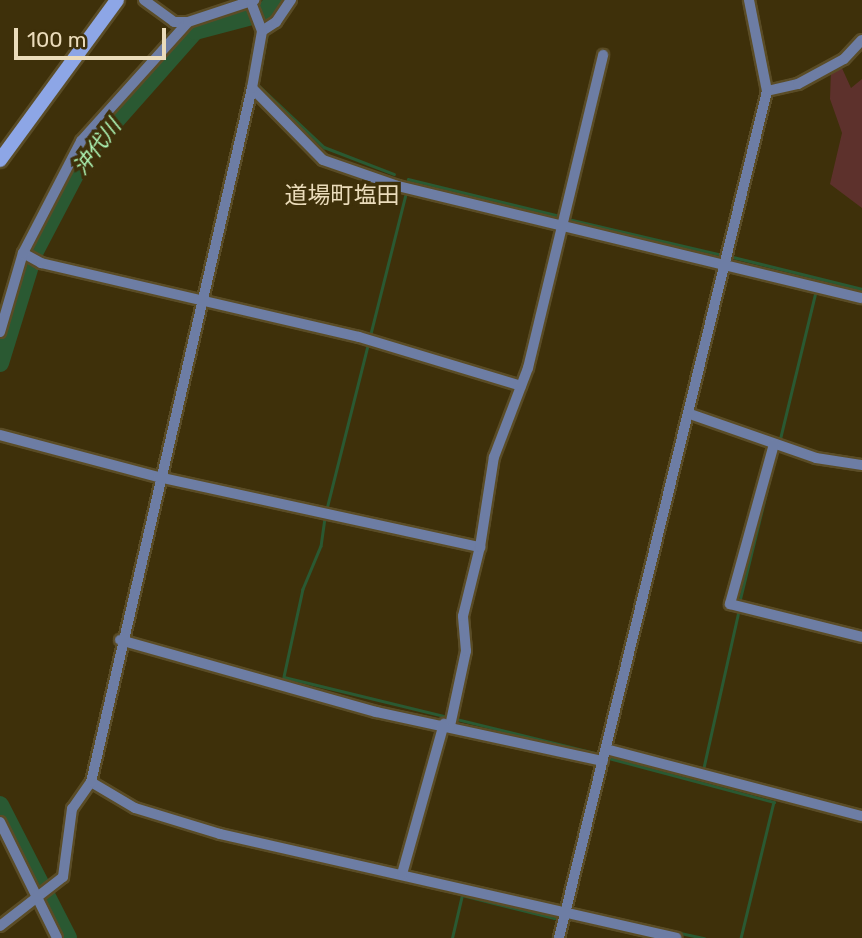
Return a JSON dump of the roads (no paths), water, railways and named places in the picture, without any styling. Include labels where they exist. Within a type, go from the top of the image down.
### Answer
[{"type":"main road","points":[[0,160],[117,0]]},
{"type":"street","points":[[0,926],[63,877],[72,809],[90,782],[158,477],[198,333],[201,301],[252,89],[262,31],[253,1],[188,22],[174,22],[144,0]]},
{"type":"street","points":[[262,31],[276,22],[291,0]]},
{"type":"street","points":[[559,938],[690,414],[767,91],[749,0]]},
{"type":"street","points":[[0,332],[23,253],[80,141],[188,22]]},
{"type":"street","points":[[767,91],[798,84],[844,59],[862,40]]},
{"type":"street","points":[[401,874],[447,725],[466,651],[463,616],[480,547],[494,457],[521,386],[603,55]]},
{"type":"street","points":[[252,89],[323,160],[398,186],[862,298]]},
{"type":"street","points":[[23,253],[41,263],[359,337],[521,386]]},
{"type":"street","points":[[690,414],[774,444],[862,465]]},
{"type":"street","points":[[0,435],[158,477],[480,547]]},
{"type":"street","points":[[774,444],[730,604],[862,637]]},
{"type":"street","points":[[120,640],[376,712],[447,725],[603,761]]},
{"type":"street","points":[[606,749],[862,816]]},
{"type":"street","points":[[90,782],[135,808],[220,834],[676,938]]},
{"type":"street","points":[[0,822],[57,938]]},
{"type":"waterway","name":"沖代川","points":[[0,363],[34,253],[86,154],[195,31],[263,13],[275,0]]},
{"type":"waterway","points":[[263,13],[266,24]]},
{"type":"waterway","points":[[268,31],[258,85],[324,147],[394,174]]},
{"type":"waterway","points":[[408,179],[560,216]]},
{"type":"waterway","points":[[326,511],[406,192]]},
{"type":"waterway","points":[[568,219],[723,255]]},
{"type":"waterway","points":[[733,257],[862,289]]},
{"type":"waterway","points":[[779,443],[816,290]]},
{"type":"waterway","points":[[739,603],[771,473]]},
{"type":"waterway","points":[[325,518],[321,546],[303,589],[284,677],[600,754]]},
{"type":"waterway","points":[[703,770],[739,609]]},
{"type":"waterway","points":[[605,757],[774,802],[741,938]]},
{"type":"waterway","name":"沖代川","points":[[0,805],[68,938]]},
{"type":"waterway","points":[[452,938],[462,895],[554,918],[561,915]]},
{"type":"waterway","points":[[574,910],[704,938]]},
{"type":"district","name":"道場町塩田","points":[[342,195]]}]
